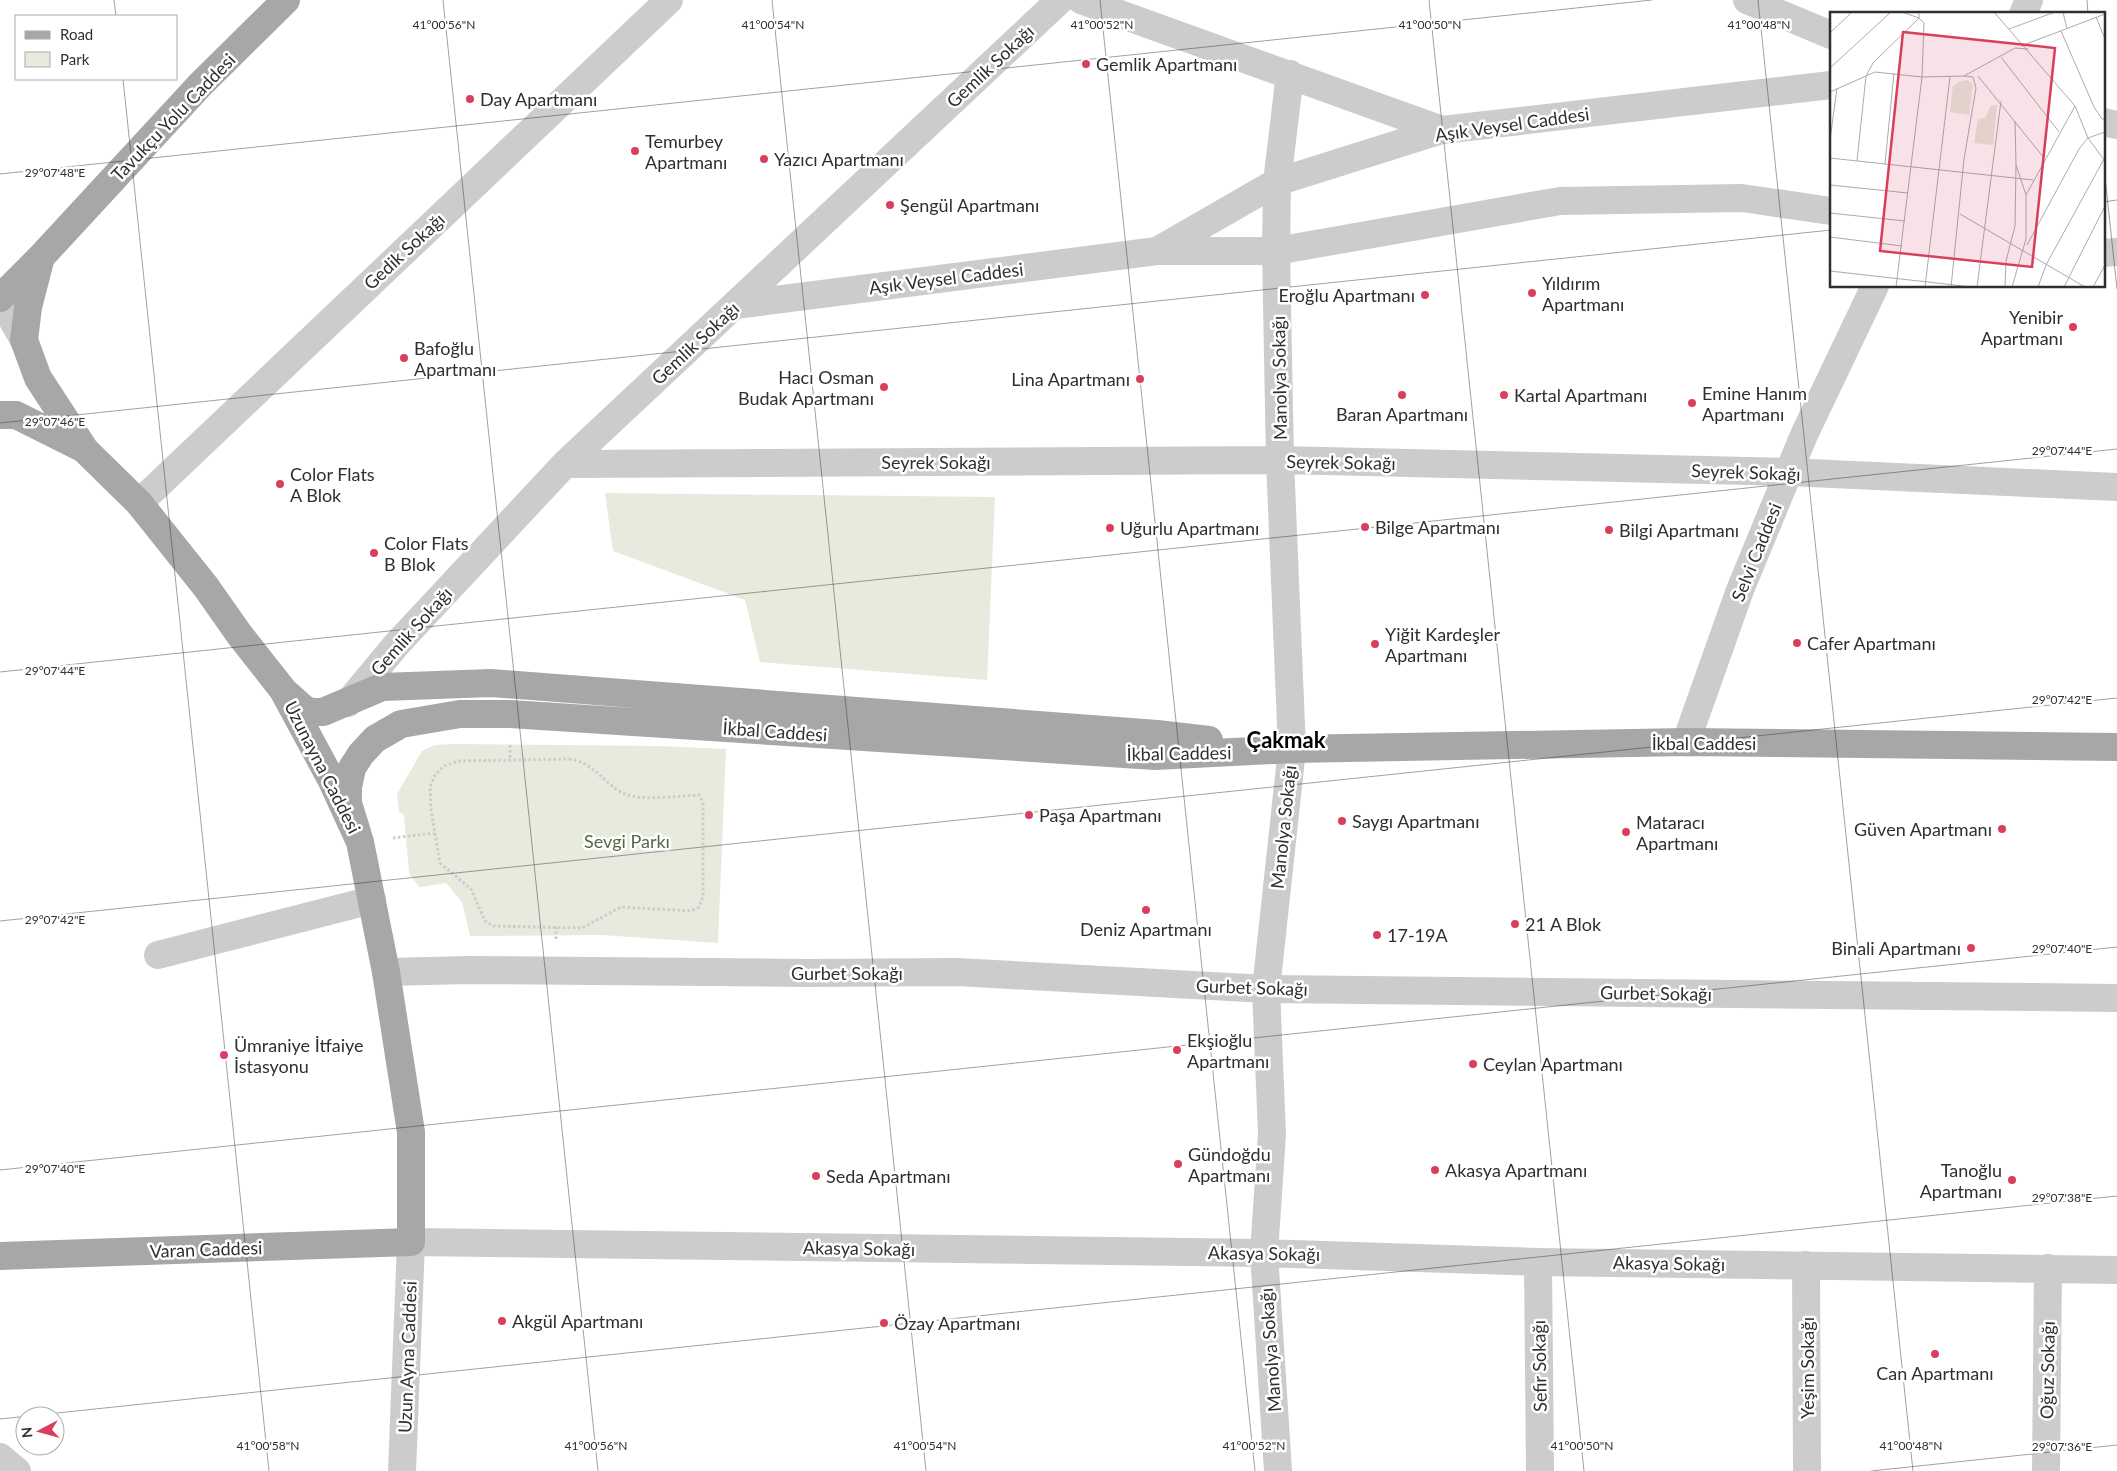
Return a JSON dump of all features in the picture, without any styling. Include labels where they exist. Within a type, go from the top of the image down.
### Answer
[{"type":"main road","name":"Tavukçu Yolu Caddesi","points":[[0,298],[41,257],[200,85],[286,0]]},
{"type":"main road","name":"Uzunayna Caddesi","points":[[41,257],[28,306],[24,340],[38,378],[85,450],[139,503],[206,587],[239,634],[283,690],[331,779],[360,842],[386,972],[411,1132],[411,1242]]},
{"type":"main road","name":"Uzunayna Caddesi","points":[[0,414],[16,415],[85,450]]},
{"type":"main road","name":"İkbal Caddesi","points":[[283,690],[304,709],[312,712],[324,712],[382,687],[491,683],[1157,734],[1292,749]]},
{"type":"main road","points":[[348,703],[332,715],[326,725],[325,736],[330,748],[337,754],[349,756],[361,754]]},
{"type":"main road","name":"İkbal Caddesi","points":[[360,842],[348,803],[348,786],[352,768],[361,754],[375,739],[401,724],[460,714],[510,714],[1155,756],[1292,749],[1686,742],[2117,747]]},
{"type":"main road","name":"Varan Caddesi","points":[[0,1256],[411,1242]]},
{"type":"street","name":"Gedik Sokağı","points":[[139,503],[669,0]]},
{"type":"street","name":"Gemlik Sokağı","points":[[348,703],[397,644],[565,464],[1060,0]]},
{"type":"street","points":[[1082,0],[1442,130]]},
{"type":"street","points":[[1747,0],[1830,35]]},
{"type":"street","points":[[2024,12],[2029,0]]},
{"type":"street","name":"Manolya Sokağı","points":[[1278,1471],[1264,1253],[1272,1134],[1266,988],[1292,749],[1280,460],[1276,252],[1277,182],[1290,74]]},
{"type":"street","name":"Aşık Veysel Caddesi","points":[[1157,252],[1277,182],[1442,130],[1830,86]]},
{"type":"street","points":[[2104,122],[2117,125]]},
{"type":"street","name":"Aşık Veysel Caddesi","points":[[735,305],[1157,252],[1276,252],[1560,201],[1742,198],[1830,210]]},
{"type":"street","points":[[2104,253],[2117,252]]},
{"type":"street","name":"Selvi Caddesi","points":[[1686,742],[1740,590],[1788,472],[1874,288]]},
{"type":"street","points":[[0,298],[24,340]]},
{"type":"street","name":"Seyrek Sokağı","points":[[565,464],[1280,460],[1788,472],[2117,487]]},
{"type":"street","points":[[158,955],[372,900]]},
{"type":"street","name":"Gurbet Sokağı","points":[[386,972],[469,970],[808,973],[957,972],[1266,988],[2117,998]]},
{"type":"street","name":"Akasya Sokağı","points":[[411,1242],[1264,1253],[1538,1262],[2117,1270]]},
{"type":"street","name":"Uzun Ayna Caddesi","points":[[402,1471],[411,1242]]},
{"type":"street","name":"Sefir Sokağı","points":[[1538,1262],[1540,1471]]},
{"type":"street","name":"Yeşim Sokağı","points":[[1806,1265],[1807,1471]]},
{"type":"street","name":"Oğuz Sokağı","points":[[2046,1471],[2048,1268]]},
{"type":"street","points":[[0,1457],[17,1471]]},
{"type":"path","points":[[569,759],[582,761],[623,793],[634,797],[699,795],[703,802],[702,896],[699,907],[690,911],[621,907],[582,928],[493,926],[485,921],[471,889],[440,863],[434,833],[430,787],[435,775],[444,766],[459,761],[569,759]]},
{"type":"path","points":[[360,842],[434,833]]},
{"type":"green space","points":[[605,493],[995,497],[987,680],[760,662],[745,600],[613,551]]},
{"type":"green space","name":"Sevgi Parkı","points":[[435,745],[658,746],[726,749],[718,943],[602,935],[470,936],[462,902],[446,883],[419,887],[409,873],[404,815],[399,812],[397,794],[422,751]]},
{"type":"place","name":"Gemlik Apartmanı","points":[[1086,64]]},
{"type":"place","name":"Day Apartmanı","points":[[470,99]]},
{"type":"place","name":"Temurbey Apartmanı","points":[[635,151]]},
{"type":"place","name":"Yazıcı Apartmanı","points":[[764,159]]},
{"type":"place","name":"Şengül Apartmanı","points":[[890,205]]},
{"type":"place","name":"Yıldırım Apartmanı","points":[[1532,293]]},
{"type":"place","name":"Eroğlu Apartmanı","points":[[1425,295]]},
{"type":"place","name":"Yenibir Apartmanı","points":[[2073,327]]},
{"type":"place","name":"Bafoğlu Apartmanı","points":[[404,358]]},
{"type":"place","name":"Lina Apartmanı","points":[[1140,379]]},
{"type":"place","name":"Hacı Osman Budak Apartmanı","points":[[884,387]]},
{"type":"place","name":"Baran Apartmanı","points":[[1402,395]]},
{"type":"place","name":"Kartal Apartmanı","points":[[1504,395]]},
{"type":"place","name":"Emine Hanım Apartmanı","points":[[1692,403]]},
{"type":"place","name":"Color Flats A Blok","points":[[280,484]]},
{"type":"place","name":"Bilge Apartmanı","points":[[1365,527]]},
{"type":"place","name":"Uğurlu Apartmanı","points":[[1110,528]]},
{"type":"place","name":"Bilgi Apartmanı","points":[[1609,530]]},
{"type":"place","name":"Color Flats B Blok","points":[[374,553]]},
{"type":"place","name":"Cafer Apartmanı","points":[[1797,643]]},
{"type":"place","name":"Yiğit Kardeşler Apartmanı","points":[[1375,644]]},
{"type":"place","name":"Paşa Apartmanı","points":[[1029,815]]},
{"type":"place","name":"Saygı Apartmanı","points":[[1342,821]]},
{"type":"place","name":"Güven Apartmanı","points":[[2002,829]]},
{"type":"place","name":"Mataracı Apartmanı","points":[[1626,832]]},
{"type":"place","name":"Deniz Apartmanı","points":[[1146,910]]},
{"type":"place","name":"21 A Blok","points":[[1515,924]]},
{"type":"place","name":"17-19A","points":[[1377,935]]},
{"type":"place","name":"Binali Apartmanı","points":[[1971,948]]},
{"type":"place","name":"Ekşioğlu Apartmanı","points":[[1177,1050]]},
{"type":"place","name":"Ümraniye İtfaiye İstasyonu","points":[[224,1055]]},
{"type":"place","name":"Ceylan Apartmanı","points":[[1473,1064]]},
{"type":"place","name":"Gündoğdu Apartmanı","points":[[1178,1164]]},
{"type":"place","name":"Akasya Apartmanı","points":[[1435,1170]]},
{"type":"place","name":"Seda Apartmanı","points":[[816,1176]]},
{"type":"place","name":"Tanoğlu Apartmanı","points":[[2012,1180]]},
{"type":"place","name":"Akgül Apartmanı","points":[[502,1321]]},
{"type":"place","name":"Özay Apartmanı","points":[[884,1323]]},
{"type":"place","name":"Can Apartmanı","points":[[1935,1354]]},
{"type":"district","name":"Çakmak","points":[[1286,739]]}]
